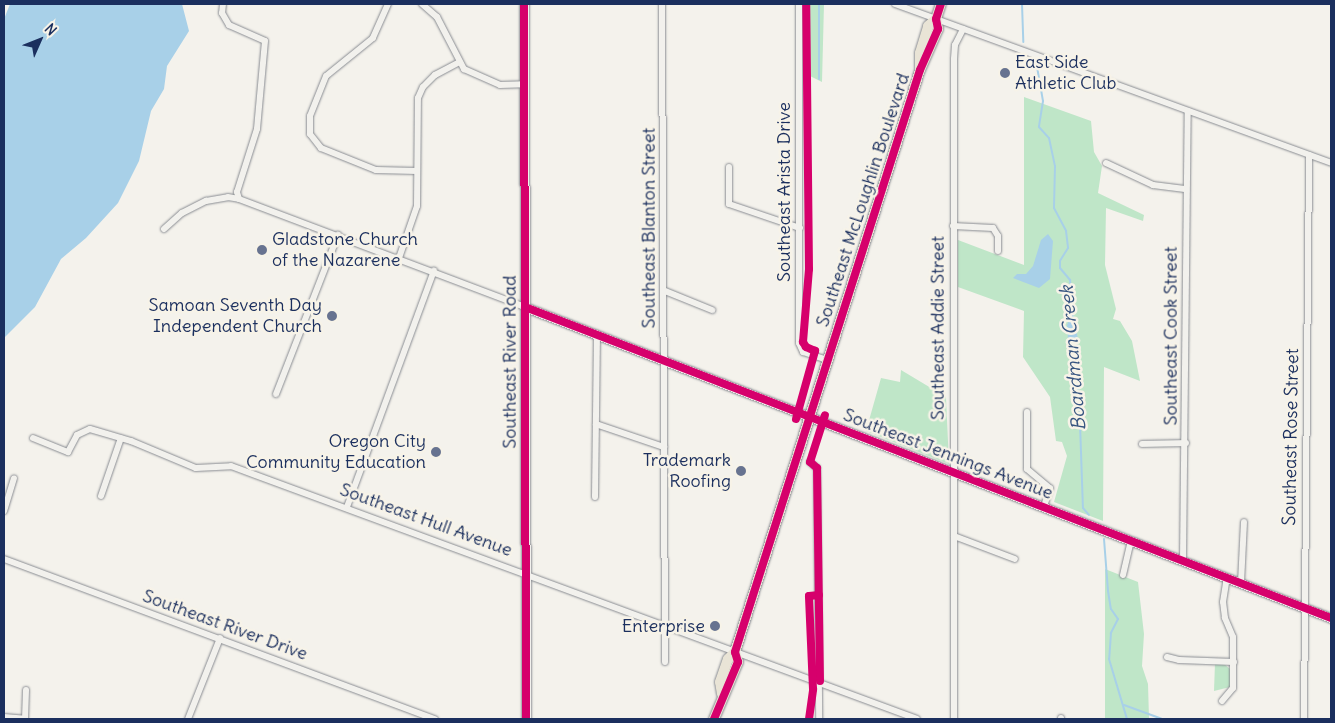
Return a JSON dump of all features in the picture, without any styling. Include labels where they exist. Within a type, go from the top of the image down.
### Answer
[{"type":"main road","name":"Southeast McLoughlin Boulevard","points":[[714,719],[722,694],[720,682],[728,659],[735,652],[920,70],[938,29],[936,19],[941,4]]},
{"type":"street","points":[[223,4],[222,13],[229,25],[265,40],[257,129],[237,192],[239,199]]},
{"type":"street","points":[[388,4],[374,38],[328,72],[308,123],[314,142],[331,153],[385,172],[417,171]]},
{"type":"street","points":[[422,4],[440,22],[459,62],[480,78],[500,85],[524,84]]},
{"type":"street","name":"Southeast River Road","points":[[524,4],[526,719]]},
{"type":"street","name":"Southeast Blanton Street","points":[[662,4],[665,291],[665,662]]},
{"type":"street","name":"Southeast Arista Drive","points":[[798,4],[799,346],[807,354],[828,360]]},
{"type":"street","points":[[895,4],[1331,163]]},
{"type":"street","name":"Southeast Addie Street","points":[[954,719],[954,50],[962,29]]},
{"type":"street","points":[[399,258],[416,215],[418,98],[428,81],[459,62]]},
{"type":"street","name":"Southeast Cook Street","points":[[1182,560],[1186,444],[1185,189],[1188,111]]},
{"type":"street","name":"Southeast Rose Street","points":[[1304,719],[1303,607],[1309,156]]},
{"type":"street","points":[[1106,164],[1153,185],[1185,189]]},
{"type":"street","points":[[729,167],[729,204],[800,228]]},
{"type":"street","name":"Southeast Jennings Avenue","points":[[164,229],[182,213],[206,201],[228,197],[239,199],[434,271],[1331,618]]},
{"type":"street","points":[[953,226],[993,228],[998,236],[998,250]]},
{"type":"street","points":[[276,394],[338,235]]},
{"type":"street","points":[[347,507],[434,271]]},
{"type":"street","points":[[665,291],[712,310]]},
{"type":"street","points":[[595,497],[597,334]]},
{"type":"street","points":[[1027,412],[1027,469],[1050,488],[1044,507]]},
{"type":"street","points":[[596,424],[664,446]]},
{"type":"street","name":"Southeast Hull Avenue","points":[[33,438],[68,452],[74,439],[85,430],[121,438],[196,468],[231,466],[347,507],[735,652],[820,681],[916,719]]},
{"type":"street","points":[[101,496],[121,438]]},
{"type":"street","points":[[1142,444],[1186,444]]},
{"type":"street","points":[[810,462],[817,468],[819,719]]},
{"type":"street","points":[[4,511],[14,478]]},
{"type":"street","points":[[1241,583],[1244,522]]},
{"type":"street","points":[[954,536],[1015,559]]},
{"type":"street","points":[[1123,575],[1130,541]]},
{"type":"street","name":"Southeast River Drive","points":[[4,558],[436,719]]},
{"type":"street","points":[[1222,700],[1233,688],[1233,637],[1224,610],[1227,577]]},
{"type":"street","points":[[188,719],[220,638]]},
{"type":"street","points":[[1167,656],[1180,660],[1234,662]]},
{"type":"street","points":[[4,717],[25,719],[26,690]]},
{"type":"green space","points":[[808,4],[824,4],[822,82],[808,75]]},
{"type":"green space","points":[[1024,97],[1091,121],[1094,152],[1102,166],[1098,193],[1144,215],[1143,221],[1106,208],[1105,265],[1116,309],[1113,319],[1120,321],[1132,341],[1140,381],[1104,367],[1103,521],[1054,502],[1067,456],[1062,442],[1056,441],[1050,397],[1023,357],[1024,311],[958,287],[958,240],[1024,265]]},
{"type":"green space","points":[[901,370],[946,397],[949,464],[866,431],[881,378],[900,382]]},
{"type":"green space","points":[[1105,569],[1138,582],[1144,634],[1142,666],[1148,684],[1149,718],[1153,719],[1105,719]]},
{"type":"green space","points":[[1215,663],[1224,664],[1230,669],[1230,687],[1214,691]]},
{"type":"water","points":[[10,4],[182,4],[189,31],[167,66],[164,89],[151,111],[139,161],[118,203],[86,238],[61,259],[35,307],[4,338],[4,19]]},
{"type":"water","points":[[1048,234],[1053,241],[1050,279],[1039,288],[1013,278],[1017,274],[1026,274],[1033,266],[1041,240]]},
{"type":"water","points":[[1073,312],[1078,340],[1076,370],[1069,355],[1067,325]]},
{"type":"waterway","points":[[819,4],[819,79]]},
{"type":"waterway","name":"Boardman Creek","points":[[1022,4],[1023,42]]},
{"type":"waterway","name":"Boardman Creek","points":[[1036,61],[1043,101],[1039,127],[1049,138],[1055,166],[1054,208],[1066,231],[1068,248],[1060,261],[1060,268],[1070,280],[1073,314]]},
{"type":"waterway","name":"Boardman Creek","points":[[1074,369],[1079,395],[1083,508],[1089,515]]},
{"type":"waterway","points":[[1104,539],[1111,609],[1118,619],[1111,633],[1109,659],[1127,719]]},
{"type":"waterway","points":[[1124,705],[1162,719]]},
{"type":"cycle path","points":[[524,4],[526,719]]},
{"type":"cycle path","points":[[796,419],[815,351],[806,347],[803,342],[809,269],[806,4]]},
{"type":"cycle path","points":[[714,719],[738,662],[735,652],[920,70],[938,29],[936,19],[941,4]]},
{"type":"cycle path","points":[[525,307],[1331,618]]},
{"type":"cycle path","points":[[820,681],[817,468],[810,462],[825,415]]},
{"type":"cycle path","points":[[809,719],[813,689],[809,596],[819,595]]},
{"type":"place","name":"East Side Athletic Club","points":[[1005,73]]},
{"type":"place","name":"Gladstone Church of the Nazarene","points":[[262,250]]},
{"type":"place","name":"Samoan Seventh Day Independent Church","points":[[332,316]]},
{"type":"place","name":"Oregon City Community Education","points":[[436,452]]},
{"type":"place","name":"Trademark Roofing","points":[[741,471]]},
{"type":"place","name":"Enterprise","points":[[715,626]]}]
